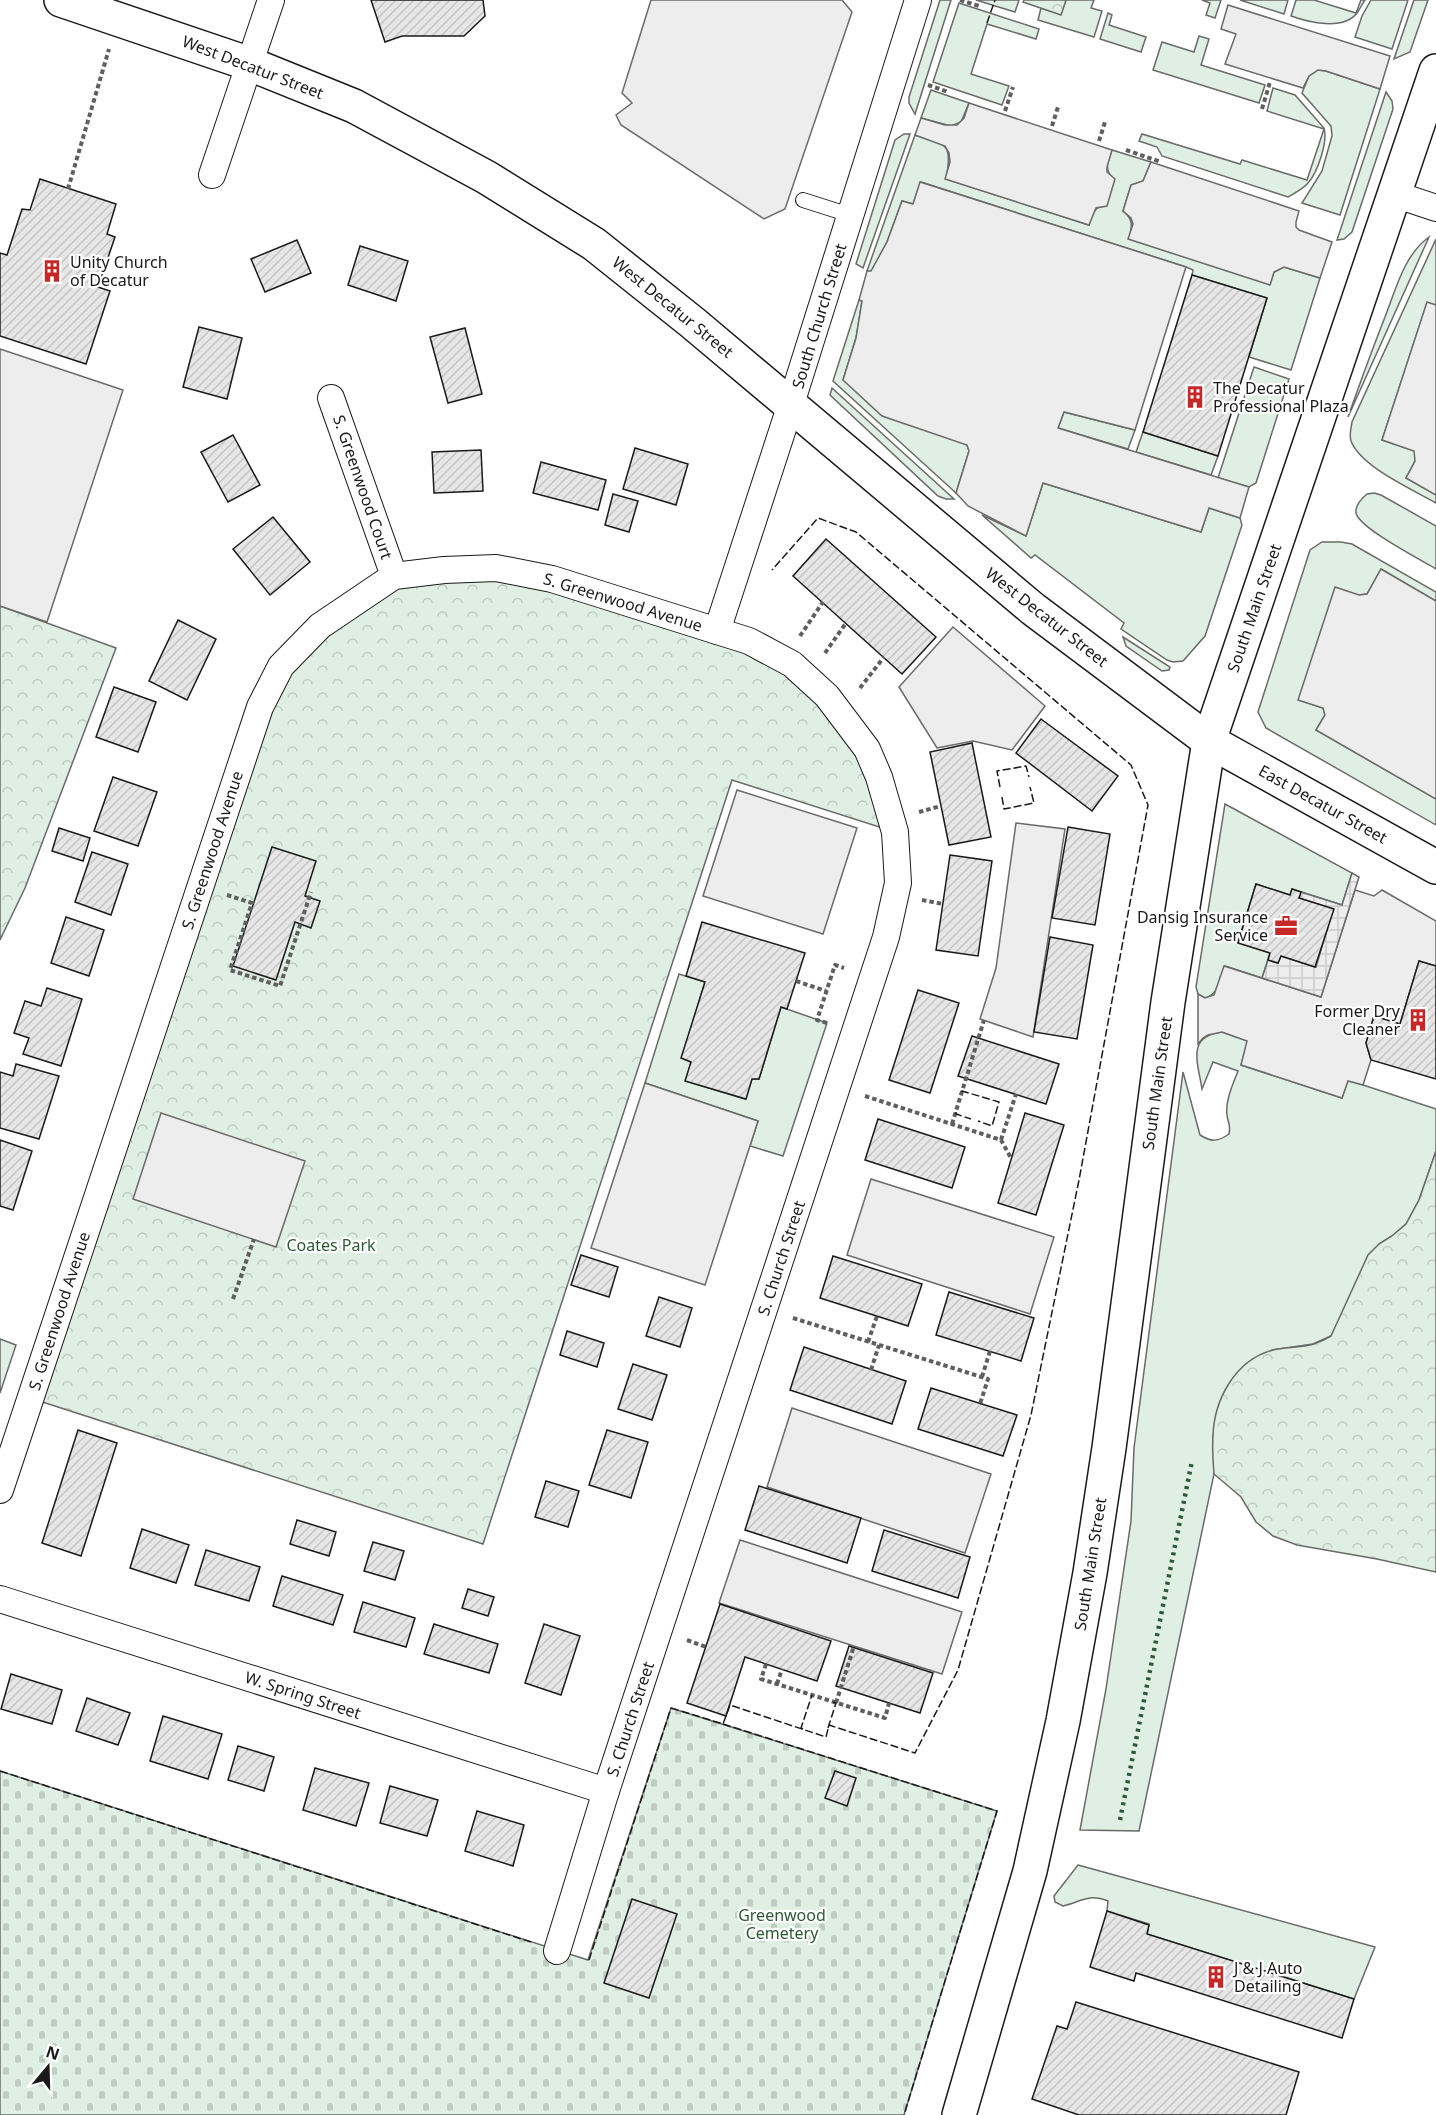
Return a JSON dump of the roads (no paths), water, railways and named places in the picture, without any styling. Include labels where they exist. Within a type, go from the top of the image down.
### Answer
[{"type":"main road","name":"West Decatur Street","points":[[61,0],[250,64],[354,106],[486,177],[584,238],[693,322],[1033,609],[1209,741]]},
{"type":"main road","name":"South Main Street","points":[[959,2115],[1030,1871],[1067,1699],[1090,1573],[1168,1002],[1209,741],[1436,71]]},
{"type":"main road","name":"East Decatur Street","points":[[1209,741],[1436,867]]},
{"type":"street","points":[[212,175],[271,0]]},
{"type":"street","name":"South Church Street","points":[[717,631],[918,0]]},
{"type":"street","points":[[1395,194],[1436,208]]},
{"type":"street","name":"S. Greenwood Court","points":[[331,398],[394,576]]},
{"type":"street","name":"S. Greenwood Avenue","points":[[0,1490],[260,707],[281,666],[320,626],[394,576],[444,570],[496,568],[552,579],[717,631]]},
{"type":"street","name":"S. Church Street","points":[[557,1951],[606,1791],[886,937],[898,883],[895,832],[892,821],[879,777],[867,749],[856,732],[827,696],[792,664],[749,641],[717,631]]},
{"type":"street","name":"W. Spring Street","points":[[0,1599],[606,1791]]},
{"type":"lane","points":[[803,200],[850,215]]},
{"type":"place","name":"Unity Church of Decatur","points":[[52,271]]},
{"type":"place","name":"The Decatur Professional Plaza","points":[[1195,397]]},
{"type":"place","name":"Dansig Insurance Service","points":[[1286,926]]},
{"type":"place","name":"Former Dry Cleaner","points":[[1418,1020]]},
{"type":"place","name":"J & J Auto Detailing","points":[[1216,1977]]},
{"type":"park label","name":"Coates Park","points":[[331,1245]]},
{"type":"park label","name":"Greenwood Cemetery","points":[[782,1924]]}]
